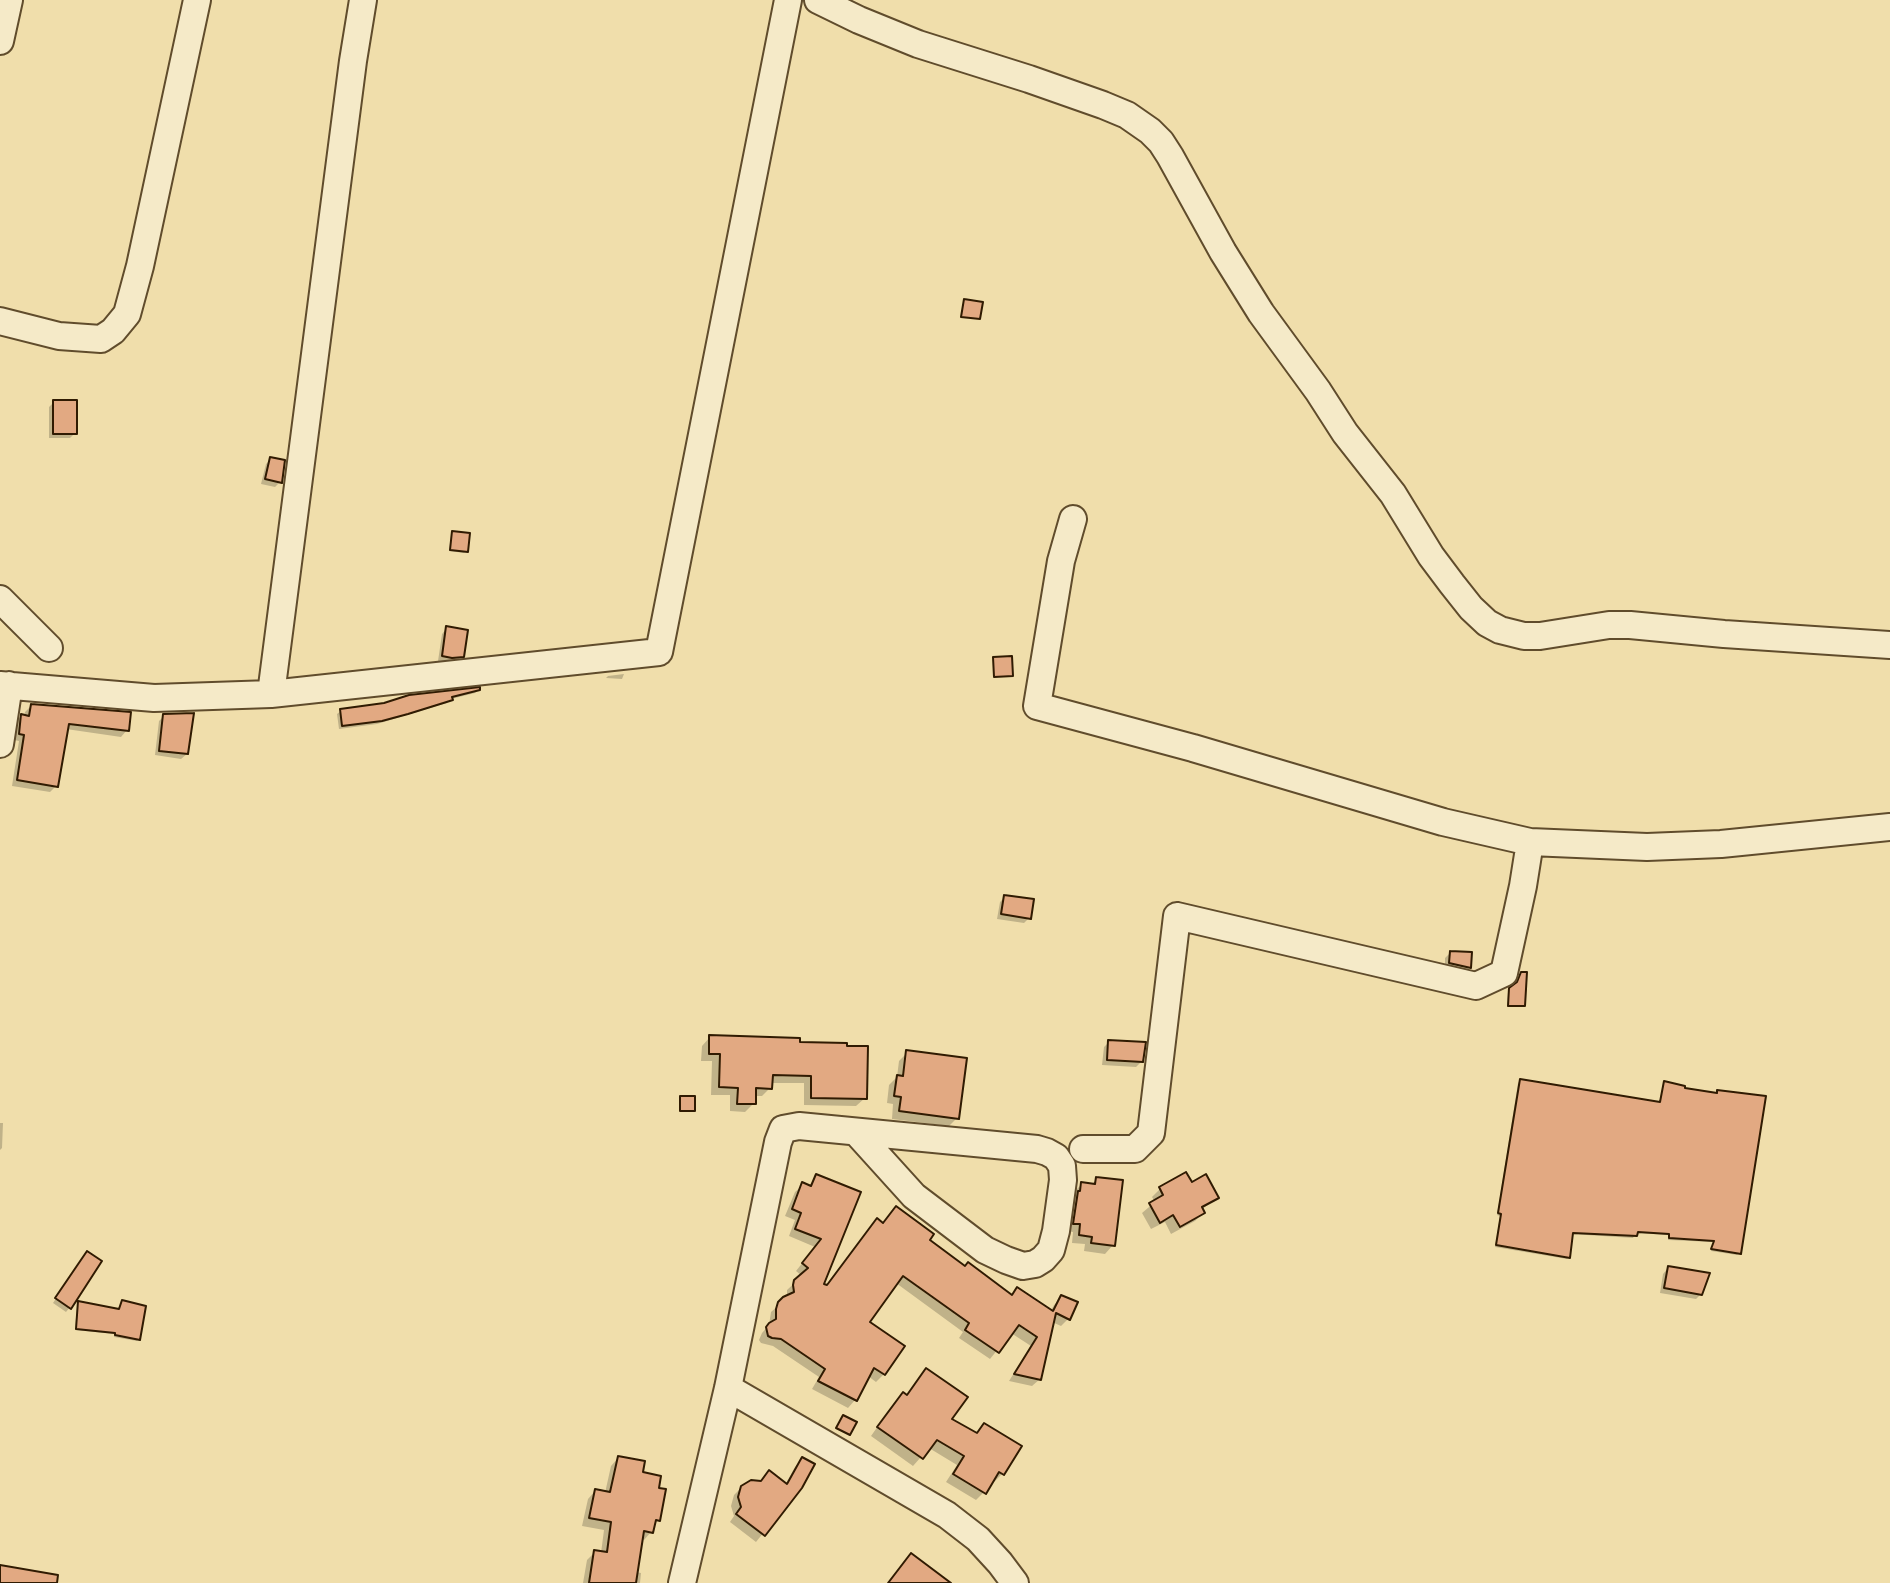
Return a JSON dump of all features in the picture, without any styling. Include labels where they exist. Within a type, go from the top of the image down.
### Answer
[{"type":"street","points":[[0,41],[9,0]]},
{"type":"street","points":[[0,321],[59,336],[101,339],[113,331],[127,314],[197,0]]},
{"type":"street","points":[[271,694],[363,0]]},
{"type":"street","points":[[0,744],[4,685],[154,698],[271,694],[659,652],[788,0]]},
{"type":"street","points":[[818,0],[918,44],[1103,105],[1127,115],[1150,131],[1165,149],[1261,313],[1345,433],[1393,494],[1431,556],[1471,608],[1487,623],[1524,636],[1630,625],[1890,645]]},
{"type":"street","points":[[1073,519],[1061,561],[1037,706],[1193,748],[1443,822],[1530,842],[1647,847],[1721,844],[1890,827]]},
{"type":"street","points":[[0,599],[49,648]]},
{"type":"street","points":[[1083,1149],[1135,1149],[1151,1133],[1177,916],[1476,986],[1504,973],[1530,842]]},
{"type":"street","points":[[682,1583],[728,1388],[783,1129],[793,1126],[1037,1149],[1056,1157],[1062,1166],[1063,1180],[1051,1250],[1035,1264],[1023,1266],[985,1250],[914,1196],[857,1133]]},
{"type":"street","points":[[728,1388],[947,1515],[978,1539],[1015,1583]]},
{"type":"building","points":[[964,299],[983,302],[980,319],[961,317]]},
{"type":"building","points":[[53,400],[77,400],[77,434],[53,434]]},
{"type":"building","points":[[270,457],[285,460],[282,483],[265,479]]},
{"type":"building","points":[[452,531],[470,533],[468,552],[450,550]]},
{"type":"building","points":[[446,626],[468,630],[464,657],[442,656]]},
{"type":"building","points":[[1012,656],[1013,676],[994,677],[993,657]]},
{"type":"building","points":[[480,687],[480,690],[408,714],[342,726],[340,709],[384,703],[409,695]]},
{"type":"building","points":[[31,704],[131,712],[129,731],[69,724],[58,787],[17,780],[24,735],[19,734],[21,714],[29,716]]},
{"type":"building","points":[[194,713],[188,754],[159,751],[163,714]]},
{"type":"building","points":[[1004,895],[1034,899],[1031,919],[1001,914]]},
{"type":"building","points":[[1450,951],[1472,952],[1471,968],[1449,963]]},
{"type":"building","points":[[1521,972],[1527,972],[1525,1006],[1508,1006],[1509,988],[1517,982]]},
{"type":"building","points":[[709,1035],[800,1038],[800,1042],[868,1046],[867,1099],[811,1098],[811,1076],[773,1075],[772,1089],[756,1088],[756,1104],[737,1104],[738,1088],[719,1087],[720,1054],[709,1054]]},
{"type":"building","points":[[1108,1040],[1146,1042],[1143,1062],[1107,1060]]},
{"type":"building","points":[[906,1050],[967,1058],[959,1119],[899,1111],[901,1097],[894,1096],[897,1075],[903,1076]]},
{"type":"building","points":[[1520,1079],[1660,1102],[1664,1081],[1717,1093],[1717,1090],[1766,1096],[1741,1254],[1711,1249],[1714,1241],[1638,1232],[1637,1236],[1573,1233],[1570,1258],[1496,1245],[1501,1214],[1498,1213]]},
{"type":"building","points":[[680,1096],[695,1096],[695,1111],[680,1111]]},
{"type":"building","points":[[1186,1172],[1192,1182],[1206,1174],[1219,1198],[1202,1207],[1205,1213],[1180,1227],[1173,1215],[1160,1223],[1149,1203],[1163,1195],[1159,1187]]},
{"type":"building","points":[[816,1174],[861,1192],[824,1284],[827,1285],[877,1218],[883,1223],[896,1206],[934,1234],[930,1240],[965,1266],[968,1262],[1012,1295],[1017,1287],[1053,1311],[1061,1295],[1078,1302],[1070,1320],[1056,1313],[1041,1380],[1014,1374],[1037,1337],[1019,1325],[999,1353],[965,1330],[969,1323],[903,1276],[870,1322],[905,1346],[885,1375],[874,1368],[857,1401],[818,1381],[825,1369],[781,1339],[768,1336],[766,1327],[776,1319],[778,1302],[794,1292],[794,1280],[808,1268],[802,1263],[821,1239],[795,1229],[801,1213],[792,1209],[802,1182],[811,1186]]},
{"type":"building","points":[[1096,1177],[1123,1180],[1115,1246],[1091,1243],[1092,1237],[1079,1235],[1080,1224],[1073,1224],[1081,1182],[1095,1184]]},
{"type":"building","points":[[87,1251],[102,1261],[71,1309],[55,1298]]},
{"type":"building","points":[[1668,1266],[1710,1273],[1702,1295],[1664,1288]]},
{"type":"building","points":[[122,1300],[146,1306],[140,1340],[115,1333],[76,1329],[78,1301],[119,1309]]},
{"type":"building","points":[[926,1368],[968,1397],[952,1419],[977,1433],[984,1423],[1022,1446],[1004,1475],[999,1472],[986,1494],[953,1474],[964,1456],[937,1440],[923,1459],[877,1427],[903,1392],[907,1395]]},
{"type":"building","points":[[843,1415],[857,1422],[850,1435],[836,1428]]},
{"type":"building","points":[[618,1456],[645,1461],[643,1472],[661,1476],[659,1488],[666,1489],[660,1521],[656,1520],[653,1533],[644,1531],[636,1583],[589,1583],[594,1550],[607,1552],[611,1522],[589,1518],[595,1489],[610,1492]]},
{"type":"building","points":[[802,1457],[815,1464],[802,1488],[765,1536],[736,1514],[741,1507],[738,1497],[741,1486],[751,1480],[761,1481],[769,1470],[787,1484]]},
{"type":"building","points":[[911,1553],[951,1583],[888,1583]]},
{"type":"building","points":[[0,1565],[58,1575],[57,1583],[0,1583]]}]
